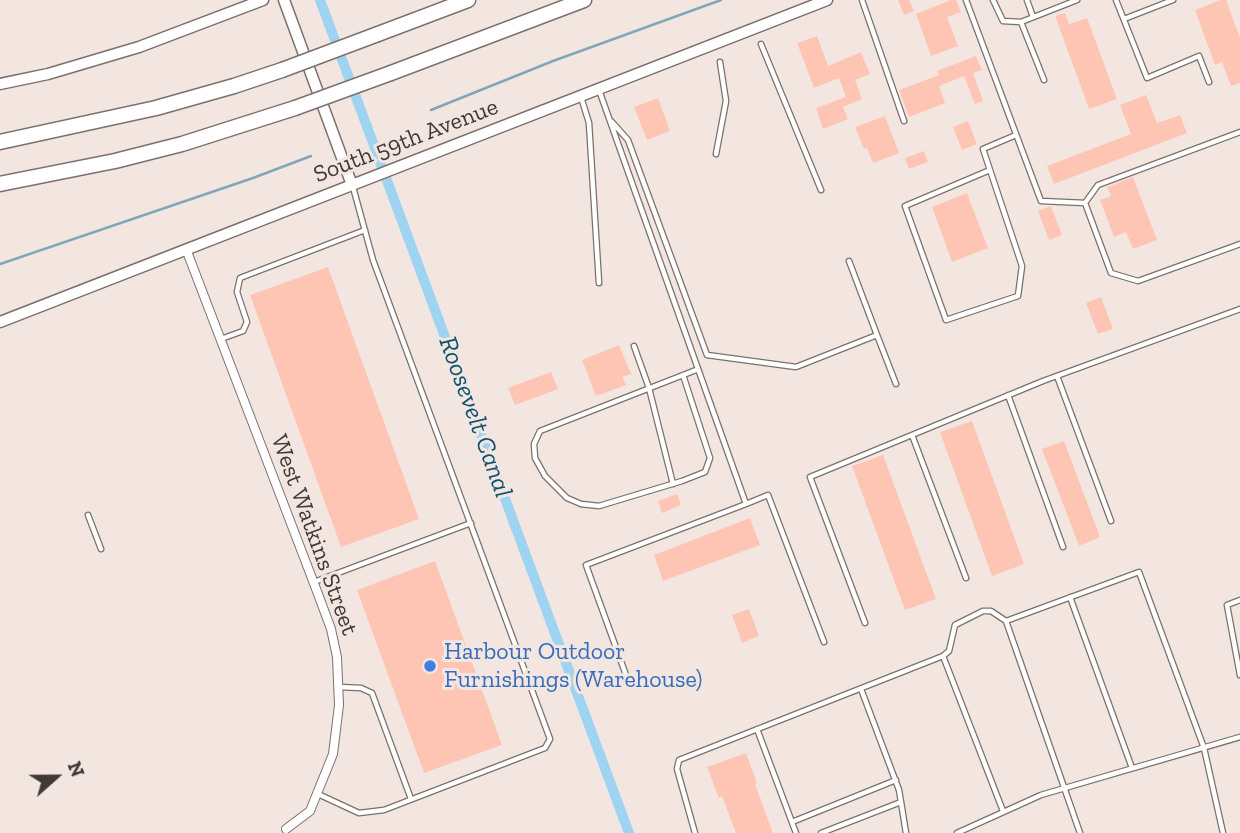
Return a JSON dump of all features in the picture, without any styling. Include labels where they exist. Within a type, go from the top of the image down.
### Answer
[{"type":"highway","points":[[0,139],[16,138],[156,108],[234,86],[468,0]]},
{"type":"highway","points":[[0,184],[115,161],[182,144],[295,108],[584,0]]},
{"type":"main road","points":[[0,84],[48,74],[139,47],[263,0]]},
{"type":"main road","points":[[284,0],[352,185]]},
{"type":"main road","name":"South 59th Avenue","points":[[0,322],[827,0]]},
{"type":"street","name":"West Watkins Street","points":[[186,249],[331,629],[337,657],[339,687],[333,754],[310,811],[286,829]]},
{"type":"lane","points":[[862,0],[904,121]]},
{"type":"lane","points":[[966,0],[1041,201],[1084,202]]},
{"type":"lane","points":[[993,0],[1003,21],[1021,22],[1066,2],[1077,0]]},
{"type":"lane","points":[[1027,0],[1033,17]]},
{"type":"lane","points":[[1116,0],[1147,78],[1199,57],[1209,82]]},
{"type":"lane","points":[[1124,19],[1173,0]]},
{"type":"lane","points":[[1021,22],[1044,80]]},
{"type":"lane","points":[[761,44],[821,190]]},
{"type":"lane","points":[[716,154],[726,101],[720,62]]},
{"type":"lane","points":[[598,89],[746,504]]},
{"type":"lane","points":[[581,96],[589,123],[599,283]]},
{"type":"lane","points":[[609,119],[628,140],[707,355],[796,367],[877,335]]},
{"type":"lane","points":[[1084,202],[1098,185],[1240,132]]},
{"type":"lane","points":[[990,170],[905,206],[946,320],[1018,296],[1022,266],[990,170],[983,149],[1016,135]]},
{"type":"lane","points":[[318,794],[359,813],[384,810],[545,748],[550,739],[378,272],[352,185]]},
{"type":"lane","points":[[1084,202],[1111,273],[1138,281],[1240,244]]},
{"type":"lane","points":[[220,340],[243,331],[247,322],[237,292],[240,278],[365,230]]},
{"type":"lane","points":[[849,261],[896,384]]},
{"type":"lane","points":[[864,623],[810,477],[1057,376],[1240,309]]},
{"type":"lane","points":[[634,346],[649,388],[673,484]]},
{"type":"lane","points":[[683,375],[710,458],[705,471],[615,502],[590,506],[567,498],[545,476],[535,458],[534,444],[540,431],[649,388],[696,370]]},
{"type":"lane","points":[[1057,376],[1111,521]]},
{"type":"lane","points":[[1008,396],[1063,547]]},
{"type":"lane","points":[[912,435],[966,578]]},
{"type":"lane","points":[[630,686],[586,565],[768,495],[824,642]]},
{"type":"lane","points":[[88,515],[101,549]]},
{"type":"lane","points":[[313,582],[471,523]]},
{"type":"lane","points":[[1006,621],[1139,572],[1204,748],[1223,833]]},
{"type":"lane","points":[[1070,597],[1132,768]]},
{"type":"lane","points":[[1240,600],[1227,605],[1240,675]]},
{"type":"lane","points":[[695,833],[677,769],[679,760],[943,656],[949,651],[955,625],[983,611],[991,611],[1006,621],[1080,833]]},
{"type":"lane","points":[[943,656],[1003,811]]},
{"type":"lane","points":[[339,687],[361,688],[372,693],[411,799]]},
{"type":"lane","points":[[861,689],[896,780],[906,833]]},
{"type":"lane","points":[[757,729],[796,833]]},
{"type":"lane","points":[[961,832],[1041,795],[1240,737]]},
{"type":"lane","points":[[792,822],[896,780]]},
{"type":"lane","points":[[821,833],[901,802]]},
{"type":"building","points":[[898,0],[909,0],[914,11],[904,15]]},
{"type":"building","points":[[956,0],[961,12],[947,17],[958,46],[931,56],[916,14]]},
{"type":"building","points":[[1226,0],[1240,38],[1240,83],[1231,86],[1222,62],[1215,65],[1195,10]]},
{"type":"building","points":[[1065,13],[1069,24],[1087,18],[1117,99],[1089,109],[1055,16]]},
{"type":"building","points":[[817,36],[828,66],[861,52],[870,74],[855,80],[862,99],[843,107],[848,119],[823,129],[816,108],[846,97],[839,78],[814,88],[797,43]]},
{"type":"building","points":[[976,56],[982,70],[973,73],[983,101],[975,104],[964,76],[939,86],[945,103],[909,117],[899,90],[939,75],[937,71]]},
{"type":"building","points":[[1146,95],[1157,123],[1180,115],[1187,133],[1054,184],[1047,166],[1131,134],[1120,105]]},
{"type":"building","points":[[658,98],[670,131],[647,140],[634,107]]},
{"type":"building","points":[[885,116],[899,153],[873,163],[855,127]]},
{"type":"building","points":[[968,121],[977,144],[962,150],[953,127]]},
{"type":"building","points":[[924,151],[928,162],[909,169],[905,158]]},
{"type":"building","points":[[1133,177],[1157,240],[1133,249],[1126,232],[1114,237],[1100,200],[1111,196],[1107,187]]},
{"type":"building","points":[[967,193],[988,248],[952,262],[932,207]]},
{"type":"building","points":[[1051,206],[1062,235],[1049,240],[1038,211]]},
{"type":"building","points":[[328,267],[419,519],[341,547],[250,295]]},
{"type":"building","points":[[1101,297],[1113,329],[1098,334],[1086,303]]},
{"type":"building","points":[[619,345],[631,374],[622,377],[626,385],[596,396],[582,360]]},
{"type":"building","points":[[551,372],[558,389],[515,405],[508,388]]},
{"type":"building","points":[[972,421],[1024,564],[992,576],[940,432]]},
{"type":"building","points":[[1064,441],[1100,537],[1079,546],[1042,449]]},
{"type":"building","points":[[883,455],[936,599],[905,610],[852,466]]},
{"type":"building","points":[[677,494],[681,505],[662,513],[658,501]]},
{"type":"building","points":[[750,518],[760,545],[663,581],[654,555]]},
{"type":"building","points":[[435,561],[502,745],[424,773],[357,590]]},
{"type":"building","points":[[749,609],[759,636],[742,643],[732,615]]},
{"type":"building","points":[[746,753],[773,833],[736,833],[707,767]]},
{"type":"waterway","name":"Roosevelt Canal","points":[[320,0],[629,833]]},
{"type":"waterway","points":[[431,110],[553,61],[721,0]]},
{"type":"waterway","points":[[0,264],[311,156]]},
{"type":"place","name":"Harbour Outdoor Furnishings (Warehouse)","points":[[430,666]]}]
